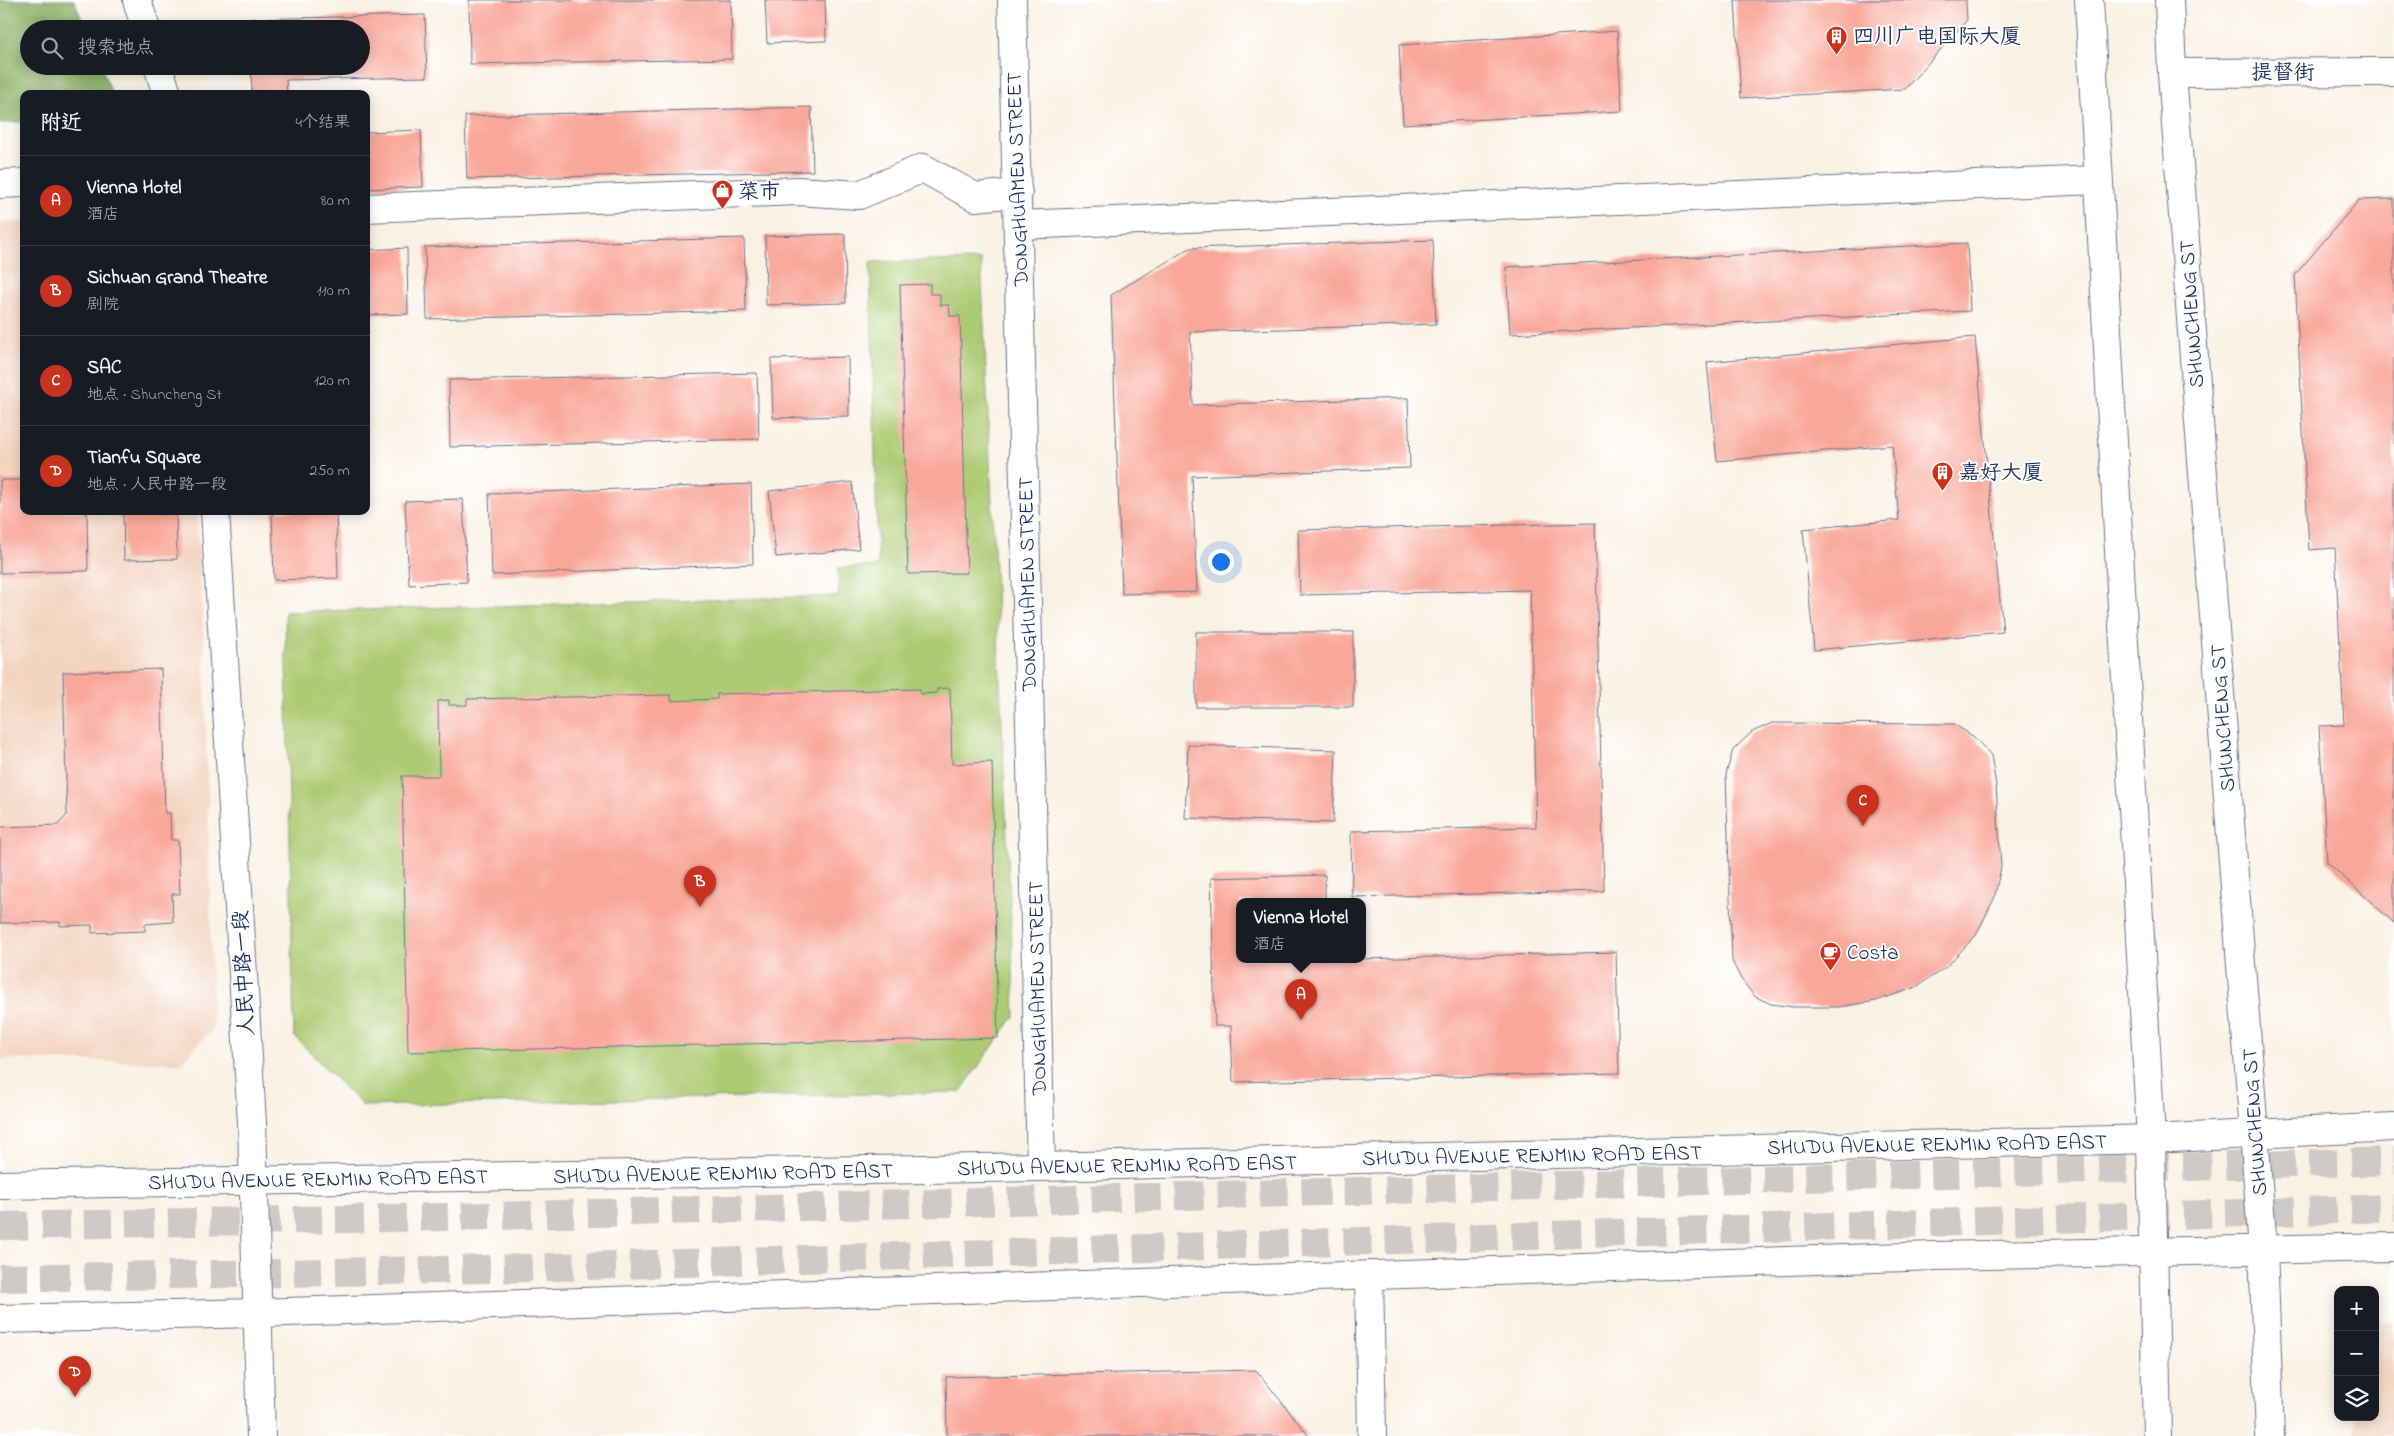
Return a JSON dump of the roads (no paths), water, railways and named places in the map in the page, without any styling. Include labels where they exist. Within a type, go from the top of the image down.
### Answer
[{"type":"main road","points":[[137,0],[143,20]]},
{"type":"main road","name":"DONGHUAMEN STREET","points":[[1012,0],[1041,1167]]},
{"type":"main road","points":[[2088,0],[2151,1139],[2157,1436]]},
{"type":"main road","name":"SHUNCHENG ST","points":[[2169,0],[2172,73],[2255,1133],[2263,1249],[2270,1436]]},
{"type":"main road","name":"提督街","points":[[2172,73],[2394,72]]},
{"type":"main road","points":[[161,75],[166,90]]},
{"type":"main road","points":[[370,208],[798,191],[859,195],[923,168],[975,197],[1018,193]]},
{"type":"main road","points":[[1019,225],[2097,180]]},
{"type":"main road","points":[[0,184],[20,183]]},
{"type":"main road","name":"人民中路一段","points":[[215,515],[254,1181],[261,1436]]},
{"type":"main road","name":"SHUDU AVENUE RENMIN ROAD EAST","points":[[0,1185],[1041,1167],[2151,1139],[2394,1127]]},
{"type":"main road","points":[[0,1319],[257,1313],[1925,1257],[2394,1247]]},
{"type":"main road","points":[[1369,1275],[1372,1436]]},
{"type":"tunnel","points":[[0,1226],[493,1216],[2394,1161]]},
{"type":"tunnel","points":[[0,1278],[494,1269],[2394,1208]]},
{"type":"place","name":"四川广电国际大厦","points":[[1837,55]]},
{"type":"place","name":"菜市","points":[[722,210]]},
{"type":"place","name":"嘉好大厦","points":[[1943,491]]},
{"type":"place","name":"SAC","points":[[1863,826]]},
{"type":"place","name":"Sichuan Grand Theatre","points":[[700,907]]},
{"type":"place","name":"Costa","points":[[1831,971]]},
{"type":"place","name":"Vienna Hotel","points":[[1301,1020]]},
{"type":"place","name":"Tianfu Square","points":[[75,1397]]}]
